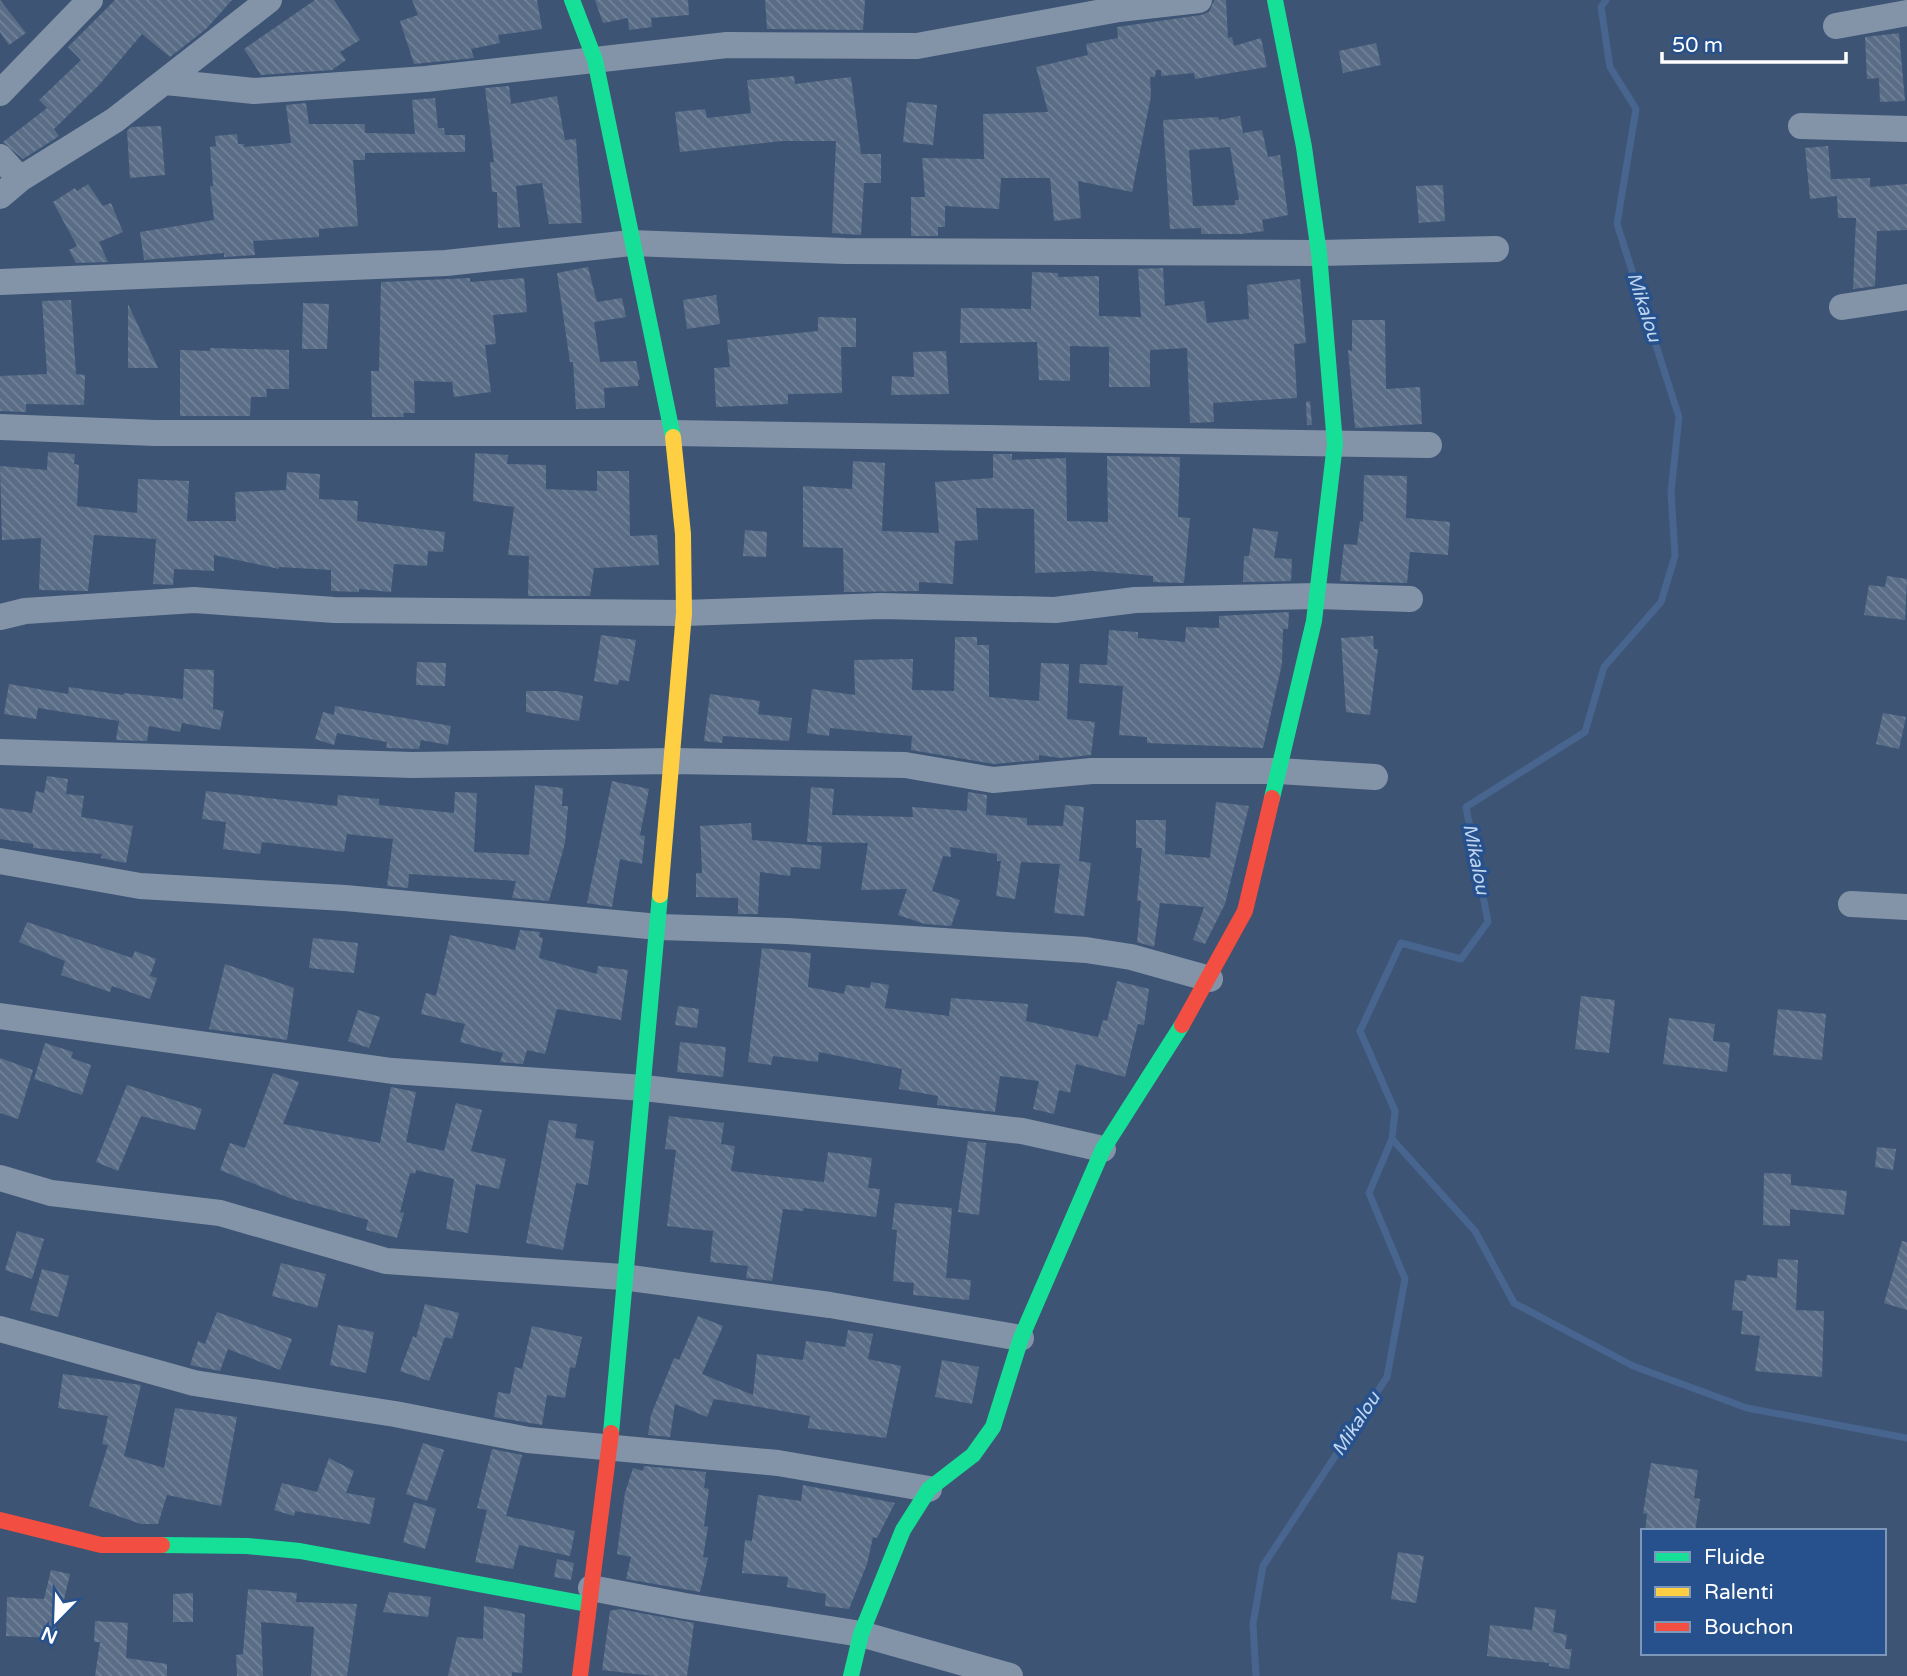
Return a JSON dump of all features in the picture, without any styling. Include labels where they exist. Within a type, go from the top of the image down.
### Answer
[{"type":"street","points":[[0,93],[90,0]]},
{"type":"street","points":[[0,157],[10,188],[115,120],[269,0]]},
{"type":"street","points":[[572,0],[595,60],[631,243],[673,433],[680,487],[684,613],[659,927],[623,1277],[610,1445],[580,1676]]},
{"type":"street","points":[[166,82],[254,91],[426,79],[727,45],[917,47],[1119,9],[1199,0]]},
{"type":"street","points":[[851,1676],[861,1634],[903,1530],[929,1489],[973,1455],[993,1427],[1021,1338],[1103,1149],[1151,1078],[1210,978],[1245,911],[1318,597],[1335,444],[1318,253],[1304,147],[1275,0]]},
{"type":"street","points":[[1836,26],[1907,13]]},
{"type":"street","points":[[1801,126],[1873,131],[1907,129]]},
{"type":"street","points":[[0,282],[446,263],[631,243],[845,251],[1318,253],[1496,249]]},
{"type":"street","points":[[1842,307],[1907,297]]},
{"type":"street","points":[[0,427],[249,434],[673,433],[1429,445]]},
{"type":"street","points":[[0,617],[25,611],[194,600],[334,610],[684,613],[881,606],[1055,610],[1135,600],[1318,597],[1410,599]]},
{"type":"street","points":[[0,752],[399,765],[673,761],[905,765],[993,780],[1092,771],[1279,771],[1375,777]]},
{"type":"street","points":[[0,861],[141,886],[258,891],[659,927],[787,931],[1086,950],[1131,957],[1210,978]]},
{"type":"street","points":[[1851,904],[1907,907]]},
{"type":"street","points":[[0,1016],[392,1071],[644,1088],[1022,1131],[1103,1149]]},
{"type":"street","points":[[0,1178],[51,1193],[220,1213],[386,1261],[623,1277],[830,1306],[1021,1338]]},
{"type":"street","points":[[0,1329],[194,1383],[395,1414],[528,1440],[610,1445],[778,1463],[929,1489]]},
{"type":"street","points":[[0,1520],[101,1545],[247,1546],[300,1551],[589,1596],[685,1606],[861,1634],[1010,1676]]},
{"type":"building","points":[[0,0],[26,33],[9,45],[0,32]]},
{"type":"building","points":[[115,0],[232,0],[206,29],[170,57],[142,34],[98,86],[54,129],[59,136],[23,159],[3,142],[47,108],[39,100],[81,60],[68,47]]},
{"type":"building","points":[[315,0],[334,0],[360,40],[340,52],[346,60],[332,70],[261,75],[244,49]]},
{"type":"building","points":[[412,0],[537,0],[542,29],[498,35],[500,43],[471,49],[474,58],[414,64],[400,21],[418,15]]},
{"type":"building","points":[[595,0],[688,0],[689,15],[651,18],[652,27],[629,30],[628,18],[603,23]]},
{"type":"building","points":[[765,0],[865,0],[863,30],[767,29]]},
{"type":"building","points":[[1214,0],[1226,0],[1228,38],[1232,37],[1234,46],[1261,38],[1267,67],[1195,79],[1194,73],[1161,76],[1161,70],[1156,70],[1155,77],[1150,77],[1151,96],[1132,192],[1078,181],[1081,218],[1054,221],[1050,178],[1001,178],[999,209],[945,206],[945,227],[938,227],[938,236],[911,236],[911,197],[925,197],[922,158],[984,159],[983,114],[1048,112],[1036,67],[1088,55],[1086,44],[1118,38],[1117,27],[1209,12]]},
{"type":"building","points":[[1899,33],[1905,101],[1880,102],[1879,78],[1867,79],[1865,37]]},
{"type":"building","points":[[1376,43],[1381,65],[1343,73],[1339,51]]},
{"type":"building","points":[[794,76],[795,84],[851,77],[861,154],[881,154],[881,183],[864,183],[861,235],[832,233],[836,141],[782,141],[680,152],[675,112],[705,109],[707,118],[751,113],[747,80]]},
{"type":"building","points":[[509,86],[511,104],[557,96],[565,140],[576,139],[582,223],[549,224],[542,183],[516,186],[520,227],[498,228],[497,192],[492,192],[490,162],[494,162],[485,88]]},
{"type":"building","points":[[435,98],[438,128],[444,128],[445,135],[465,135],[465,152],[365,153],[365,160],[353,160],[358,226],[319,229],[319,237],[253,241],[255,255],[224,257],[224,253],[144,260],[140,232],[214,220],[210,186],[213,186],[210,147],[216,146],[215,136],[237,134],[238,144],[244,144],[244,147],[291,143],[286,105],[306,103],[309,124],[365,124],[365,133],[415,134],[412,100]]},
{"type":"building","points":[[907,102],[937,105],[933,145],[903,142]]},
{"type":"building","points":[[1240,116],[1243,133],[1262,130],[1268,157],[1280,155],[1288,215],[1262,220],[1264,231],[1201,234],[1201,228],[1170,229],[1163,120],[1218,117],[1219,120]],"holes":[[[1230,147],[1239,200],[1235,200],[1235,205],[1193,206],[1189,150]]]},
{"type":"building","points":[[161,126],[165,175],[130,178],[127,131],[131,127]]},
{"type":"building","points":[[1828,146],[1831,179],[1870,178],[1870,187],[1907,184],[1907,230],[1877,231],[1875,286],[1853,289],[1856,218],[1838,218],[1837,196],[1810,199],[1805,148]]},
{"type":"building","points":[[88,184],[103,206],[111,203],[123,232],[99,242],[108,262],[76,263],[69,250],[77,246],[53,202],[75,188],[77,191]]},
{"type":"building","points":[[1443,185],[1445,221],[1419,223],[1416,186]]},
{"type":"building","points":[[588,267],[597,302],[622,298],[626,317],[594,322],[600,362],[636,361],[640,380],[638,386],[604,388],[605,408],[576,409],[573,362],[570,362],[557,273]]},
{"type":"building","points":[[1163,268],[1165,306],[1204,301],[1207,323],[1249,319],[1247,285],[1300,279],[1306,343],[1294,344],[1297,398],[1213,403],[1214,422],[1190,423],[1187,348],[1150,350],[1150,387],[1109,387],[1109,347],[1070,346],[1070,381],[1039,380],[1037,342],[960,343],[961,308],[1031,309],[1032,272],[1058,273],[1058,277],[1099,276],[1099,316],[1141,317],[1138,269]]},
{"type":"building","points":[[470,278],[470,282],[524,278],[527,312],[493,315],[496,344],[485,345],[491,392],[454,397],[452,382],[414,381],[415,413],[403,413],[404,417],[372,417],[371,371],[379,371],[381,282]]},
{"type":"building","points":[[716,295],[720,324],[687,329],[683,300]]},
{"type":"building","points":[[71,300],[76,374],[85,375],[84,405],[26,404],[26,412],[0,411],[0,376],[47,374],[42,301]]},
{"type":"building","points":[[303,303],[329,304],[327,349],[302,349]]},
{"type":"building","points":[[128,304],[158,368],[128,368]]},
{"type":"building","points":[[818,317],[856,318],[856,347],[841,347],[842,393],[788,394],[788,404],[716,407],[714,368],[730,367],[727,340],[818,331]]},
{"type":"building","points":[[1352,320],[1385,320],[1386,389],[1420,387],[1422,424],[1355,428],[1348,350],[1352,351]]},
{"type":"building","points":[[210,348],[289,350],[289,389],[266,389],[267,397],[251,397],[250,416],[180,416],[180,350],[210,351]]},
{"type":"building","points":[[946,351],[949,394],[891,395],[892,376],[914,377],[913,352]]},
{"type":"building","points":[[1310,401],[1312,425],[1307,425],[1306,402]]},
{"type":"building","points":[[48,452],[75,454],[74,464],[79,465],[77,506],[137,513],[138,479],[189,481],[187,521],[236,521],[235,492],[286,490],[287,472],[320,474],[319,499],[358,501],[357,521],[445,532],[443,552],[428,551],[427,566],[394,564],[391,592],[359,589],[359,592],[331,591],[331,570],[279,569],[214,555],[214,571],[174,569],[173,585],[153,584],[156,539],[94,535],[88,591],[39,590],[41,538],[2,540],[0,466],[47,470]]},
{"type":"building","points":[[475,453],[508,455],[507,464],[546,465],[546,489],[597,491],[597,471],[629,471],[630,536],[657,535],[659,565],[594,568],[590,596],[528,596],[529,556],[508,555],[514,507],[473,501]]},
{"type":"building","points":[[993,454],[1012,454],[1012,460],[1066,458],[1067,521],[1108,522],[1107,456],[1180,457],[1178,517],[1190,518],[1184,583],[1153,582],[1153,576],[1093,571],[1035,573],[1034,509],[976,508],[978,540],[955,541],[953,584],[919,582],[919,591],[844,592],[843,548],[803,547],[803,486],[852,489],[853,461],[885,463],[882,531],[939,533],[935,482],[993,478]]},
{"type":"building","points":[[1364,475],[1407,476],[1406,518],[1450,522],[1448,555],[1410,552],[1407,583],[1340,581],[1344,544],[1357,545],[1360,521],[1363,522]]},
{"type":"building","points":[[1253,528],[1278,532],[1274,558],[1292,559],[1291,581],[1243,582],[1244,556],[1249,556]]},
{"type":"building","points":[[745,530],[767,532],[766,557],[743,556]]},
{"type":"building","points":[[1887,576],[1907,579],[1905,620],[1864,615],[1869,585],[1885,587]]},
{"type":"building","points":[[1289,612],[1288,629],[1283,629],[1282,664],[1263,748],[1147,743],[1147,737],[1119,735],[1123,686],[1079,683],[1080,664],[1107,665],[1109,630],[1138,632],[1138,638],[1185,642],[1186,627],[1219,628],[1219,616]]},
{"type":"building","points":[[601,635],[636,640],[629,681],[619,680],[618,685],[594,681]]},
{"type":"building","points":[[1373,636],[1374,649],[1378,649],[1370,715],[1346,712],[1341,638]]},
{"type":"building","points":[[955,637],[977,637],[977,645],[989,645],[989,697],[1039,701],[1041,663],[1069,664],[1067,719],[1095,722],[1091,755],[1060,758],[1039,755],[1039,760],[994,764],[911,750],[912,736],[830,728],[829,736],[807,733],[812,689],[855,695],[854,660],[913,659],[912,690],[954,691]]},
{"type":"building","points":[[417,662],[446,663],[445,686],[416,685]]},
{"type":"building","points":[[184,669],[214,670],[213,709],[224,711],[220,730],[182,723],[180,732],[149,726],[147,741],[116,740],[119,721],[38,708],[36,719],[4,714],[9,684],[68,694],[69,687],[123,695],[183,699]]},
{"type":"building","points":[[526,691],[557,691],[583,696],[579,721],[526,712]]},
{"type":"building","points":[[710,694],[760,701],[758,714],[792,718],[789,741],[723,736],[722,743],[704,741]]},
{"type":"building","points":[[335,706],[451,726],[448,745],[421,740],[419,749],[386,748],[387,742],[337,733],[334,745],[315,739],[323,712],[334,715]]},
{"type":"building","points":[[1883,713],[1906,717],[1899,749],[1876,744]]},
{"type":"building","points":[[47,776],[68,779],[66,794],[84,796],[81,817],[133,826],[126,863],[101,858],[102,854],[33,848],[33,844],[0,839],[0,808],[32,813],[36,791],[44,793]]},
{"type":"building","points":[[612,781],[649,789],[640,835],[645,836],[642,864],[620,859],[612,907],[587,903]]},
{"type":"building","points":[[535,785],[563,788],[562,806],[568,806],[565,843],[549,901],[512,898],[516,881],[409,874],[408,888],[387,886],[393,839],[347,834],[344,852],[262,842],[260,854],[223,849],[226,822],[202,819],[206,791],[337,806],[338,795],[379,799],[379,805],[454,813],[455,792],[477,793],[474,852],[529,855]]},
{"type":"building","points":[[811,787],[834,789],[832,815],[913,817],[912,807],[967,811],[968,792],[987,795],[986,815],[1027,818],[1027,825],[1063,826],[1065,805],[1084,807],[1079,861],[1091,863],[1084,916],[1054,913],[1060,864],[1021,862],[1015,899],[996,896],[1001,861],[997,861],[997,854],[950,847],[951,857],[943,856],[932,891],[960,900],[951,926],[925,924],[898,915],[907,889],[861,890],[868,843],[807,842]]},
{"type":"building","points":[[1216,802],[1249,806],[1225,904],[1205,944],[1193,940],[1204,907],[1160,903],[1154,947],[1137,942],[1141,901],[1137,901],[1142,848],[1136,848],[1136,820],[1166,820],[1165,854],[1210,858]]},
{"type":"building","points":[[751,823],[752,840],[822,846],[820,869],[791,867],[790,876],[760,872],[758,914],[738,914],[738,898],[696,897],[696,873],[702,873],[700,826]]},
{"type":"building","points":[[27,922],[132,958],[135,951],[156,959],[150,976],[157,978],[150,999],[112,986],[110,992],[61,975],[65,961],[19,942]]},
{"type":"building","points":[[520,930],[540,932],[539,937],[543,938],[539,958],[597,974],[598,966],[628,970],[621,1020],[557,1009],[545,1054],[527,1050],[523,1064],[500,1062],[503,1053],[460,1042],[465,1024],[421,1014],[426,993],[436,996],[450,935],[515,950]]},
{"type":"building","points":[[313,938],[358,943],[354,973],[309,968]]},
{"type":"building","points":[[762,948],[811,953],[808,987],[844,994],[846,985],[870,988],[871,982],[889,985],[885,1008],[949,1016],[951,998],[1028,1004],[1026,1021],[1098,1037],[1103,1020],[1107,1021],[1117,981],[1149,989],[1144,1025],[1138,1024],[1125,1077],[1076,1064],[1070,1093],[1059,1090],[1054,1114],[1033,1109],[1039,1081],[1000,1076],[995,1112],[937,1105],[938,1096],[899,1089],[902,1069],[819,1052],[818,1062],[773,1056],[771,1065],[748,1062]]},
{"type":"building","points":[[225,964],[294,988],[287,1040],[209,1029]]},
{"type":"building","points":[[1581,996],[1615,1000],[1609,1053],[1575,1049]]},
{"type":"building","points":[[678,1006],[699,1009],[697,1028],[675,1025]]},
{"type":"building","points":[[1778,1009],[1826,1014],[1822,1060],[1773,1055]]},
{"type":"building","points":[[358,1010],[380,1017],[369,1048],[348,1041]]},
{"type":"building","points":[[1669,1018],[1715,1024],[1713,1041],[1730,1043],[1727,1072],[1663,1064]]},
{"type":"building","points":[[680,1042],[726,1047],[723,1077],[677,1072]]},
{"type":"building","points":[[45,1043],[73,1052],[71,1058],[91,1065],[82,1095],[34,1079]]},
{"type":"building","points":[[0,1058],[33,1070],[18,1119],[0,1113]]},
{"type":"building","points":[[273,1073],[299,1082],[283,1124],[380,1143],[391,1087],[416,1092],[406,1142],[444,1151],[456,1103],[482,1110],[471,1151],[506,1159],[499,1189],[476,1184],[468,1233],[446,1229],[454,1179],[416,1170],[415,1174],[410,1173],[400,1212],[404,1213],[397,1238],[366,1230],[368,1220],[292,1199],[220,1170],[230,1143],[245,1148]]},
{"type":"building","points":[[127,1085],[202,1109],[195,1130],[141,1116],[118,1171],[96,1162]]},
{"type":"building","points":[[669,1116],[724,1123],[721,1144],[735,1146],[731,1171],[824,1182],[828,1152],[872,1158],[868,1188],[880,1189],[876,1217],[804,1208],[803,1211],[783,1209],[772,1281],[746,1278],[748,1266],[710,1262],[713,1231],[667,1226],[676,1150],[665,1149]]},
{"type":"building","points":[[549,1120],[577,1124],[575,1138],[594,1141],[588,1185],[576,1183],[563,1250],[526,1243]]},
{"type":"building","points":[[968,1141],[986,1143],[979,1215],[958,1212]]},
{"type":"building","points":[[1877,1147],[1896,1149],[1893,1170],[1875,1167]]},
{"type":"building","points":[[1764,1173],[1791,1174],[1791,1185],[1847,1191],[1844,1215],[1790,1209],[1790,1226],[1763,1225]]},
{"type":"building","points":[[895,1203],[952,1208],[946,1278],[971,1280],[969,1300],[913,1295],[914,1283],[893,1281],[897,1230],[892,1229]]},
{"type":"building","points":[[17,1231],[44,1239],[32,1279],[5,1270]]},
{"type":"building","points":[[1902,1241],[1907,1242],[1907,1310],[1884,1303]]},
{"type":"building","points":[[1778,1259],[1798,1260],[1796,1310],[1824,1311],[1822,1377],[1755,1371],[1760,1336],[1741,1334],[1743,1311],[1732,1310],[1735,1280],[1746,1281],[1747,1275],[1777,1278]]},
{"type":"building","points":[[281,1263],[326,1274],[317,1308],[272,1296]]},
{"type":"building","points":[[42,1269],[69,1276],[58,1317],[30,1310]]},
{"type":"building","points":[[425,1304],[459,1313],[452,1339],[445,1337],[429,1381],[400,1371],[413,1336],[416,1338]]},
{"type":"building","points":[[217,1312],[292,1339],[280,1370],[228,1349],[220,1371],[190,1365],[198,1341],[205,1344]]},
{"type":"building","points":[[698,1316],[723,1326],[702,1374],[753,1395],[757,1354],[803,1360],[806,1341],[845,1347],[848,1330],[873,1334],[868,1359],[901,1366],[886,1438],[808,1428],[810,1416],[714,1399],[707,1417],[675,1404],[670,1437],[648,1435],[651,1415],[674,1358],[679,1360]]},
{"type":"building","points":[[338,1325],[374,1332],[366,1373],[330,1365]]},
{"type":"building","points":[[532,1326],[582,1337],[575,1368],[570,1367],[565,1398],[547,1395],[542,1425],[494,1417],[498,1392],[510,1394],[515,1367],[522,1369]]},
{"type":"building","points":[[942,1360],[979,1367],[972,1404],[935,1397]]},
{"type":"building","points":[[63,1374],[141,1385],[124,1456],[164,1468],[175,1408],[237,1417],[221,1506],[167,1495],[158,1524],[141,1524],[89,1506],[108,1445],[102,1444],[108,1416],[58,1408]]},
{"type":"building","points":[[423,1443],[444,1450],[427,1501],[406,1494]]},
{"type":"building","points":[[492,1449],[522,1455],[506,1516],[575,1531],[570,1556],[519,1545],[513,1569],[475,1562],[487,1510],[477,1508]]},
{"type":"building","points":[[329,1458],[354,1471],[346,1493],[375,1498],[370,1524],[295,1511],[294,1516],[274,1510],[282,1483],[317,1492]]},
{"type":"building","points":[[1651,1463],[1698,1470],[1694,1498],[1700,1499],[1695,1529],[1645,1529],[1647,1514],[1643,1513]]},
{"type":"building","points":[[644,1466],[706,1472],[704,1488],[709,1489],[704,1526],[708,1527],[703,1557],[708,1558],[700,1592],[626,1579],[631,1557],[617,1554],[625,1493],[633,1468],[643,1471]]},
{"type":"building","points":[[803,1485],[895,1503],[877,1538],[873,1537],[867,1564],[849,1609],[825,1606],[826,1594],[787,1587],[788,1577],[742,1573],[745,1540],[752,1541],[758,1495],[801,1501]]},
{"type":"building","points":[[414,1502],[436,1509],[425,1549],[403,1542]]},
{"type":"building","points":[[1398,1552],[1424,1556],[1416,1603],[1391,1599]]},
{"type":"building","points":[[557,1559],[574,1563],[571,1580],[554,1577]]},
{"type":"building","points":[[51,1570],[70,1574],[63,1604],[58,1603],[55,1638],[6,1636],[7,1597],[44,1599]]},
{"type":"building","points":[[248,1589],[297,1593],[296,1602],[357,1604],[347,1676],[311,1676],[314,1627],[261,1622],[263,1676],[237,1676],[236,1655],[243,1654]]},
{"type":"building","points":[[389,1592],[431,1597],[428,1617],[383,1612]]},
{"type":"building","points":[[193,1593],[193,1622],[173,1622],[173,1594]]},
{"type":"building","points":[[484,1606],[525,1614],[522,1673],[512,1672],[512,1676],[448,1676],[457,1637],[483,1639]]},
{"type":"building","points":[[1535,1607],[1556,1610],[1553,1632],[1567,1635],[1565,1649],[1572,1649],[1569,1669],[1549,1666],[1549,1663],[1487,1656],[1490,1625],[1532,1630]]},
{"type":"building","points":[[619,1609],[694,1623],[687,1676],[653,1676],[602,1670],[610,1611]]},
{"type":"building","points":[[95,1621],[128,1623],[126,1658],[167,1664],[167,1676],[95,1676],[100,1642],[94,1642]]},
{"type":"waterway","name":"Mikalou","points":[[1256,1676],[1253,1624],[1263,1566],[1387,1377],[1405,1279],[1369,1193],[1392,1139],[1395,1111],[1360,1031],[1401,943],[1461,959],[1488,922],[1466,807],[1585,732],[1604,667],[1661,602],[1675,556],[1671,492],[1679,417],[1617,224],[1636,109],[1610,67],[1601,7],[1606,0]]},
{"type":"waterway","points":[[1392,1139],[1475,1231],[1514,1303],[1633,1366],[1747,1408],[1907,1438]]},
{"type":"traffic: fast","points":[[572,0],[595,60],[673,437]]},
{"type":"traffic: fast","points":[[1272,798],[1314,621],[1335,444],[1319,253],[1304,147],[1275,0]]},
{"type":"traffic: fast","points":[[611,1433],[660,895]]},
{"type":"traffic: fast","points":[[851,1676],[861,1634],[903,1530],[929,1489],[973,1455],[993,1427],[1021,1338],[1103,1149],[1182,1025]]},
{"type":"traffic: fast","points":[[162,1545],[247,1546],[300,1551],[587,1604]]},
{"type":"traffic: slow","points":[[660,895],[684,613],[683,534],[673,437]]},
{"type":"traffic: jam","points":[[1182,1025],[1245,911],[1272,798]]},
{"type":"traffic: jam","points":[[580,1676],[611,1433]]},
{"type":"traffic: jam","points":[[0,1520],[101,1545],[162,1545]]}]
